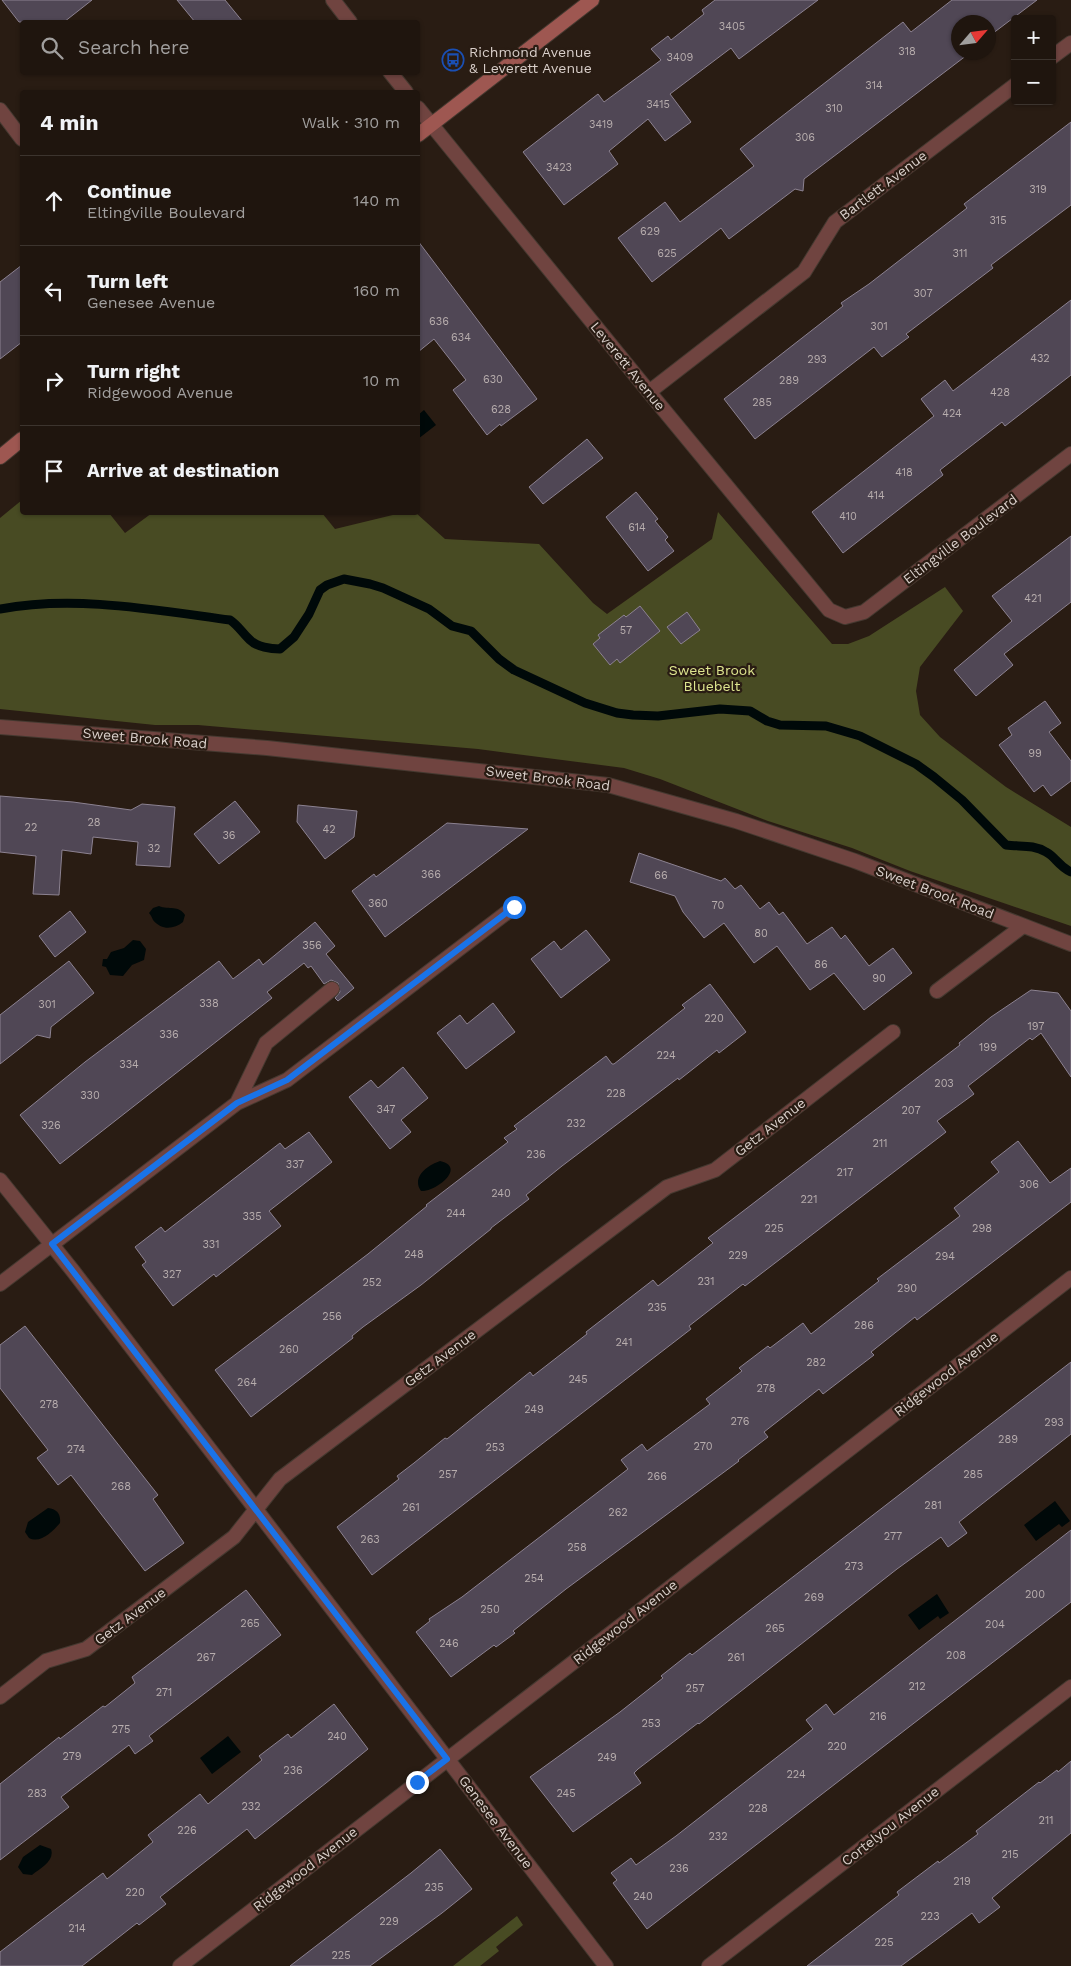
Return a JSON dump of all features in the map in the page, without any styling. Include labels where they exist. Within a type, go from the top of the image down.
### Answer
[{"type":"main road","points":[[420,133],[592,0]]},
{"type":"main road","points":[[0,457],[20,441]]},
{"type":"street","points":[[333,0],[348,20]]},
{"type":"street","points":[[1056,54],[1071,43]]},
{"type":"street","points":[[392,75],[404,90]]},
{"type":"street","name":"Bartlett Avenue","points":[[649,392],[804,272],[835,222],[1011,89]]},
{"type":"street","points":[[0,110],[20,136]]},
{"type":"street","name":"Leverett Avenue","points":[[420,111],[649,392],[830,610],[845,617]]},
{"type":"street","name":"Eltingville Boulevard","points":[[845,617],[864,612],[1071,454]]},
{"type":"street","name":"Sweet Brook Road","points":[[0,727],[267,748],[608,785],[736,821],[846,858],[1071,944]]},
{"type":"street","points":[[0,1284],[237,1103],[287,1080],[514,907]]},
{"type":"street","points":[[937,991],[1024,926]]},
{"type":"street","points":[[237,1103],[266,1043],[332,989]]},
{"type":"street","name":"Getz Avenue","points":[[0,1697],[46,1661],[86,1649],[234,1537],[280,1479],[667,1187],[716,1170],[893,1032]]},
{"type":"street","name":"Genesee Avenue","points":[[0,1180],[52,1244],[606,1966]]},
{"type":"street","name":"Ridgewood Avenue","points":[[180,1966],[1071,1278]]},
{"type":"street","name":"Cortelyou Avenue","points":[[709,1966],[1071,1687]]},
{"type":"green space","name":"Sweet Brook Bluebelt","points":[[20,502],[20,515],[111,515],[125,533],[149,515],[324,515],[335,529],[393,515],[418,515],[445,539],[539,544],[593,603],[607,614],[712,539],[718,512],[832,644],[848,644],[869,636],[945,587],[963,611],[920,667],[916,691],[920,715],[940,737],[1006,787],[1071,827],[1071,926],[910,871],[852,848],[768,821],[660,779],[624,768],[478,749],[198,725],[155,725],[0,709],[0,518]]},
{"type":"green space","points":[[517,1916],[523,1925],[496,1947],[499,1951],[480,1966],[453,1966]]},
{"type":"shaded area","points":[[424,410],[436,425],[420,437],[420,413]]},
{"type":"shaded area","points":[[159,906],[183,912],[185,915],[183,922],[168,928],[157,924],[149,913],[153,908]]},
{"type":"shaded area","points":[[133,940],[140,941],[146,949],[144,960],[132,965],[123,976],[110,975],[106,967],[102,966],[103,959],[107,959],[111,952],[124,948]]},
{"type":"shaded area","points":[[440,1161],[448,1164],[451,1168],[450,1173],[441,1184],[421,1191],[418,1186],[419,1176],[431,1165]]},
{"type":"shaded area","points":[[1055,1501],[1070,1521],[1062,1527],[1059,1524],[1036,1541],[1024,1525]]},
{"type":"shaded area","points":[[48,1508],[58,1512],[60,1523],[42,1538],[29,1538],[25,1532],[28,1522]]},
{"type":"shaded area","points":[[937,1594],[949,1613],[940,1619],[938,1616],[919,1630],[908,1615]]},
{"type":"shaded area","points":[[228,1736],[241,1752],[212,1774],[200,1758]]},
{"type":"shaded area","points":[[40,1845],[51,1849],[52,1853],[49,1861],[32,1875],[23,1874],[18,1867],[23,1857]]},
{"type":"building","points":[[2,0],[92,0],[67,20],[20,20],[19,22]]},
{"type":"building","points":[[177,0],[225,0],[241,20],[193,20]]},
{"type":"building","points":[[715,0],[818,0],[739,59],[731,48],[670,94],[691,122],[665,141],[648,119],[609,151],[618,164],[564,205],[523,152],[598,94],[604,102],[661,60],[651,49],[668,36],[671,40],[704,14],[702,10]]},
{"type":"building","points":[[952,0],[1037,0],[1017,15],[1011,15],[1011,20],[996,31],[996,15],[951,15],[951,60],[960,60],[804,179],[803,191],[795,189],[729,239],[721,228],[652,282],[618,238],[665,202],[680,222],[754,166],[740,149],[903,22],[911,32]]},
{"type":"building","points":[[1071,122],[1071,205],[991,265],[993,268],[906,334],[909,337],[882,357],[874,347],[755,439],[724,399],[843,306],[841,303],[869,284],[967,208],[964,204]]},
{"type":"building","points":[[420,244],[537,399],[487,435],[453,390],[466,380],[434,339],[420,350]]},
{"type":"building","points":[[20,267],[20,344],[0,359],[0,282]]},
{"type":"building","points":[[1071,300],[1071,375],[1005,426],[1002,422],[940,470],[943,475],[843,553],[812,512],[934,416],[921,399],[945,380],[953,391]]},
{"type":"building","points":[[587,439],[603,458],[543,504],[529,487]]},
{"type":"building","points":[[636,492],[658,519],[655,521],[668,537],[665,540],[674,551],[648,571],[606,517]]},
{"type":"building","points":[[1071,536],[1071,602],[1004,654],[1013,665],[976,696],[954,670],[1012,621],[992,596]]},
{"type":"building","points":[[640,606],[660,631],[620,663],[617,659],[610,665],[593,644],[600,638],[598,635],[624,615],[626,617]]},
{"type":"building","points":[[687,612],[700,630],[681,644],[667,627]]},
{"type":"building","points":[[1045,701],[1061,723],[1049,732],[1071,761],[1071,781],[1051,796],[1043,785],[1034,792],[999,745],[1012,735],[1008,728]]},
{"type":"building","points":[[0,796],[73,802],[131,810],[142,804],[175,807],[170,867],[136,865],[138,842],[93,837],[91,854],[62,850],[59,895],[33,894],[36,856],[0,852]]},
{"type":"building","points":[[235,801],[260,832],[219,864],[194,834]]},
{"type":"building","points":[[298,805],[357,811],[354,837],[325,859],[297,822]]},
{"type":"building","points":[[447,823],[528,829],[385,937],[352,891],[374,874],[376,877]]},
{"type":"building","points":[[639,853],[721,881],[725,878],[735,889],[741,885],[760,909],[769,902],[779,915],[783,912],[807,944],[832,927],[841,939],[845,935],[869,966],[893,948],[912,973],[864,1010],[834,973],[810,990],[777,946],[754,963],[724,923],[704,938],[683,912],[675,896],[630,882]]},
{"type":"building","points":[[70,911],[86,932],[55,957],[39,936]]},
{"type":"building","points":[[315,922],[335,946],[326,954],[354,988],[338,1001],[335,998],[340,992],[338,983],[331,980],[324,984],[311,966],[308,968],[304,963],[267,992],[272,998],[60,1164],[20,1115],[85,1062],[219,961],[233,979],[259,959],[263,965]]},
{"type":"building","points":[[586,930],[610,960],[561,998],[531,959],[554,941],[561,950]]},
{"type":"building","points":[[69,961],[94,993],[51,1027],[50,1038],[37,1035],[0,1064],[0,1015]]},
{"type":"building","points":[[710,984],[746,1032],[719,1053],[717,1050],[679,1080],[678,1078],[562,1166],[526,1195],[529,1199],[421,1285],[363,1327],[352,1336],[353,1338],[251,1417],[215,1370],[368,1254],[426,1205],[508,1142],[504,1138],[517,1129],[514,1126],[606,1056],[614,1064],[685,1008],[682,1005]]},
{"type":"building","points":[[1031,990],[1058,993],[1071,1011],[1071,1077],[1041,1033],[1032,1040],[1030,1038],[968,1086],[974,1094],[937,1121],[946,1132],[745,1286],[743,1284],[689,1326],[691,1329],[372,1575],[337,1527],[399,1479],[397,1476],[445,1438],[447,1439],[530,1372],[533,1376],[653,1280],[658,1286],[713,1243],[708,1238],[960,1045],[959,1043],[991,1017]]},
{"type":"building","points":[[493,1003],[515,1032],[466,1069],[437,1033],[460,1015],[467,1024]]},
{"type":"building","points":[[403,1067],[428,1098],[401,1120],[411,1132],[390,1149],[349,1097],[371,1080],[378,1088]]},
{"type":"building","points":[[309,1132],[332,1162],[269,1211],[281,1226],[216,1277],[214,1274],[173,1306],[142,1265],[146,1262],[135,1247],[161,1227],[165,1232],[280,1143],[285,1149]]},
{"type":"building","points":[[1018,1141],[1050,1183],[1071,1168],[1071,1202],[917,1320],[915,1317],[871,1352],[874,1355],[823,1394],[819,1389],[764,1432],[768,1437],[739,1461],[566,1589],[513,1631],[515,1633],[496,1647],[494,1645],[451,1677],[416,1632],[430,1621],[429,1619],[462,1597],[628,1469],[621,1460],[642,1444],[647,1451],[710,1404],[706,1399],[742,1371],[739,1368],[803,1323],[811,1334],[879,1281],[877,1279],[960,1216],[954,1208],[999,1172],[991,1162]]},
{"type":"building","points":[[25,1326],[158,1495],[153,1499],[184,1543],[145,1571],[71,1475],[58,1485],[37,1458],[48,1450],[0,1388],[0,1345]]},
{"type":"building","points":[[1071,1362],[1071,1434],[959,1522],[967,1533],[948,1547],[941,1537],[897,1569],[699,1724],[638,1769],[634,1773],[641,1783],[573,1832],[530,1777],[620,1712],[663,1678],[661,1676],[690,1653],[692,1655]]},
{"type":"building","points":[[1071,1530],[1071,1602],[647,1929],[613,1883],[617,1880],[611,1873],[631,1858],[636,1865],[676,1836],[813,1729],[806,1720],[826,1704],[834,1715]]},
{"type":"building","points":[[246,1590],[281,1635],[149,1736],[153,1741],[135,1754],[129,1745],[61,1797],[69,1807],[0,1860],[0,1784],[59,1737],[60,1739],[103,1706],[105,1707],[135,1683],[132,1677]]},
{"type":"building","points":[[334,1704],[368,1749],[255,1839],[247,1829],[160,1897],[166,1904],[139,1925],[137,1923],[82,1966],[0,1966],[0,1952],[103,1873],[107,1879],[153,1842],[148,1835],[200,1794],[208,1804],[262,1760],[259,1756],[288,1734],[291,1738]]},
{"type":"building","points":[[1071,1761],[1071,1833],[992,1898],[1000,1907],[979,1923],[972,1913],[901,1966],[807,1966],[899,1895],[897,1892],[978,1834],[976,1831],[1039,1782],[1057,1770],[1058,1772]]},
{"type":"building","points":[[440,1849],[472,1889],[442,1913],[370,1966],[290,1966],[411,1873]]},
{"type":"waterway","points":[[0,609],[57,603],[86,604],[144,608],[230,620],[256,644],[272,649],[280,649],[294,637],[309,614],[320,590],[327,585],[344,579],[370,584],[429,609],[452,626],[471,631],[499,659],[514,670],[585,703],[617,713],[658,716],[720,709],[750,711],[767,721],[780,725],[826,726],[860,736],[916,764],[934,777],[962,800],[1006,845],[1041,849],[1071,872]]},
{"type":"place","name":"Richmond Avenue & Leverett Avenue","points":[[453,60]]},
{"type":"route","points":[[417,1782],[447,1759],[52,1244],[237,1103],[287,1080],[514,907]]}]
